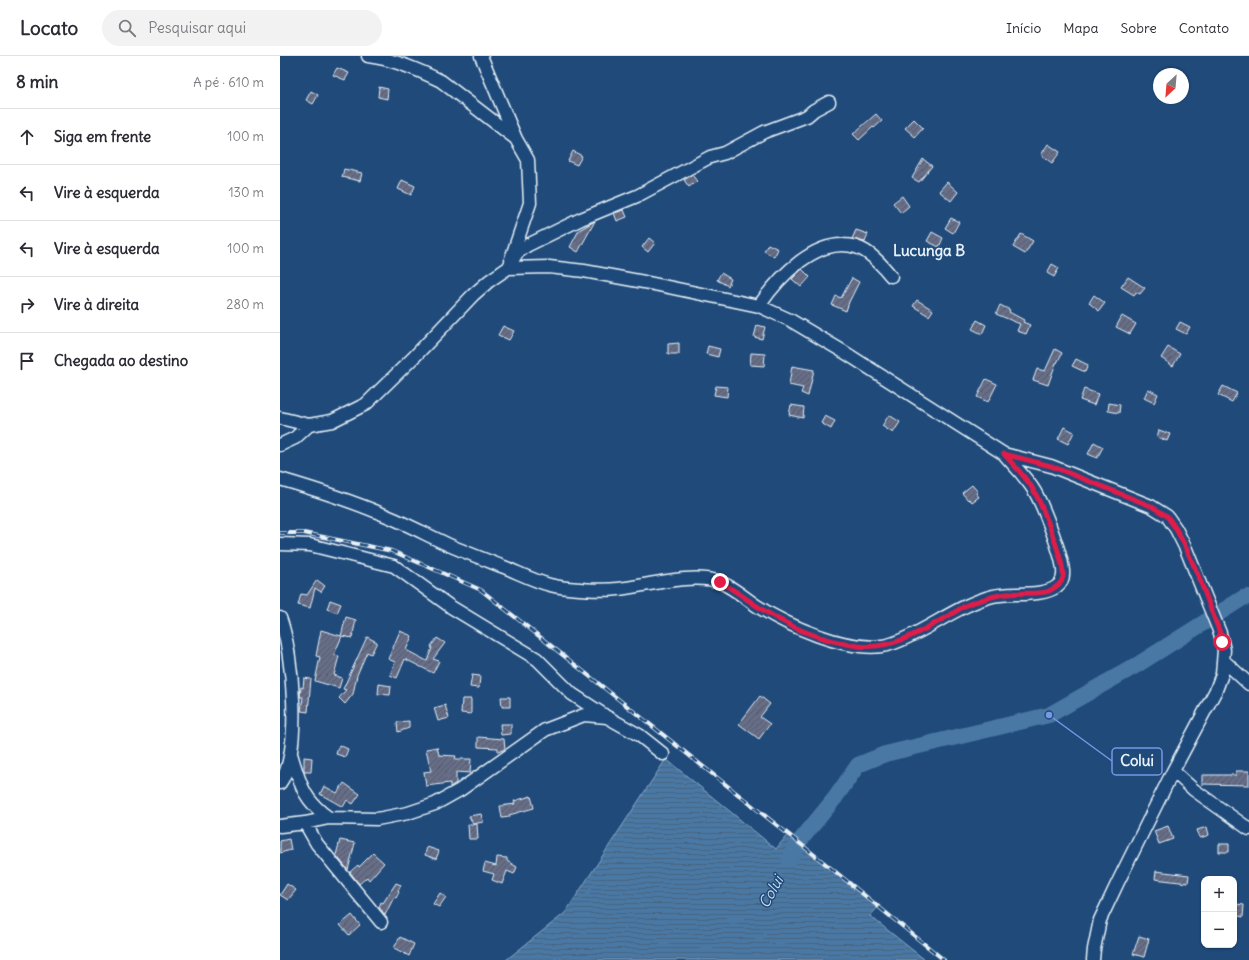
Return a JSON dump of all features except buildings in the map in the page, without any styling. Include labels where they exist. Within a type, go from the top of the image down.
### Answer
[{"type":"street","points":[[368,56],[378,57],[429,75],[441,82],[516,139]]},
{"type":"street","points":[[481,56],[516,139],[528,160],[530,203],[508,268]]},
{"type":"street","points":[[280,418],[309,425],[332,421],[366,404],[415,356],[473,295],[489,281],[508,268],[517,253],[528,245],[581,219],[638,196],[710,157],[725,153],[764,132],[807,116],[814,110],[829,102]]},
{"type":"street","points":[[759,306],[772,288],[797,263],[814,253],[830,247],[848,245],[863,250],[881,265],[891,276]]},
{"type":"street","points":[[280,479],[382,514],[449,545],[551,585],[614,590],[672,581],[696,579],[710,580],[720,582],[784,622],[812,634],[837,642],[859,646],[881,646],[897,642],[968,605],[1006,594],[1047,592],[1061,582],[1063,569],[1041,504],[1034,490],[1004,454],[844,352],[790,320],[759,306],[644,282],[537,266],[508,268]]},
{"type":"street","points":[[280,445],[295,438],[309,425]]},
{"type":"street","points":[[1004,454],[1051,466],[1151,506],[1167,516],[1176,529],[1198,575],[1220,633],[1224,650],[1222,674],[1216,690],[1173,771],[1100,920],[1093,960]]},
{"type":"street","points":[[280,544],[310,545],[394,566],[451,607],[537,659],[572,694],[639,736],[663,754]]},
{"type":"street","points":[[280,618],[288,649],[292,687],[293,726],[291,752],[286,772],[280,783]]},
{"type":"street","points":[[1224,661],[1248,682]]},
{"type":"street","points":[[280,826],[329,818],[377,819],[408,813],[435,804],[460,790],[545,730],[584,715],[607,717]]},
{"type":"street","points":[[291,752],[299,780],[306,797],[316,809],[329,818]]},
{"type":"street","points":[[1173,771],[1194,790],[1249,830]]},
{"type":"street","points":[[304,823],[317,844],[381,922]]},
{"type":"water","points":[[666,759],[776,849],[788,834],[879,906],[870,916],[925,960],[506,960],[565,913]]},
{"type":"waterway","name":"Colui","points":[[789,860],[799,842],[835,798],[858,765],[885,754],[1049,715],[1137,665],[1243,598],[1249,597]]},
{"type":"railway","points":[[280,533],[304,533],[392,551],[481,590],[944,960]]},
{"type":"place","name":"Colui","points":[[1049,715]]},
{"type":"district","name":"Lucunga B","points":[[929,251]]},
{"type":"route","points":[[720,582],[784,622],[812,634],[837,642],[859,646],[881,646],[897,642],[968,605],[992,597],[1006,594],[1047,592],[1061,582],[1063,576],[1063,569],[1056,545],[1041,504],[1034,490],[1004,454],[1051,466],[1151,506],[1167,516],[1186,548],[1198,575],[1222,642]]}]
